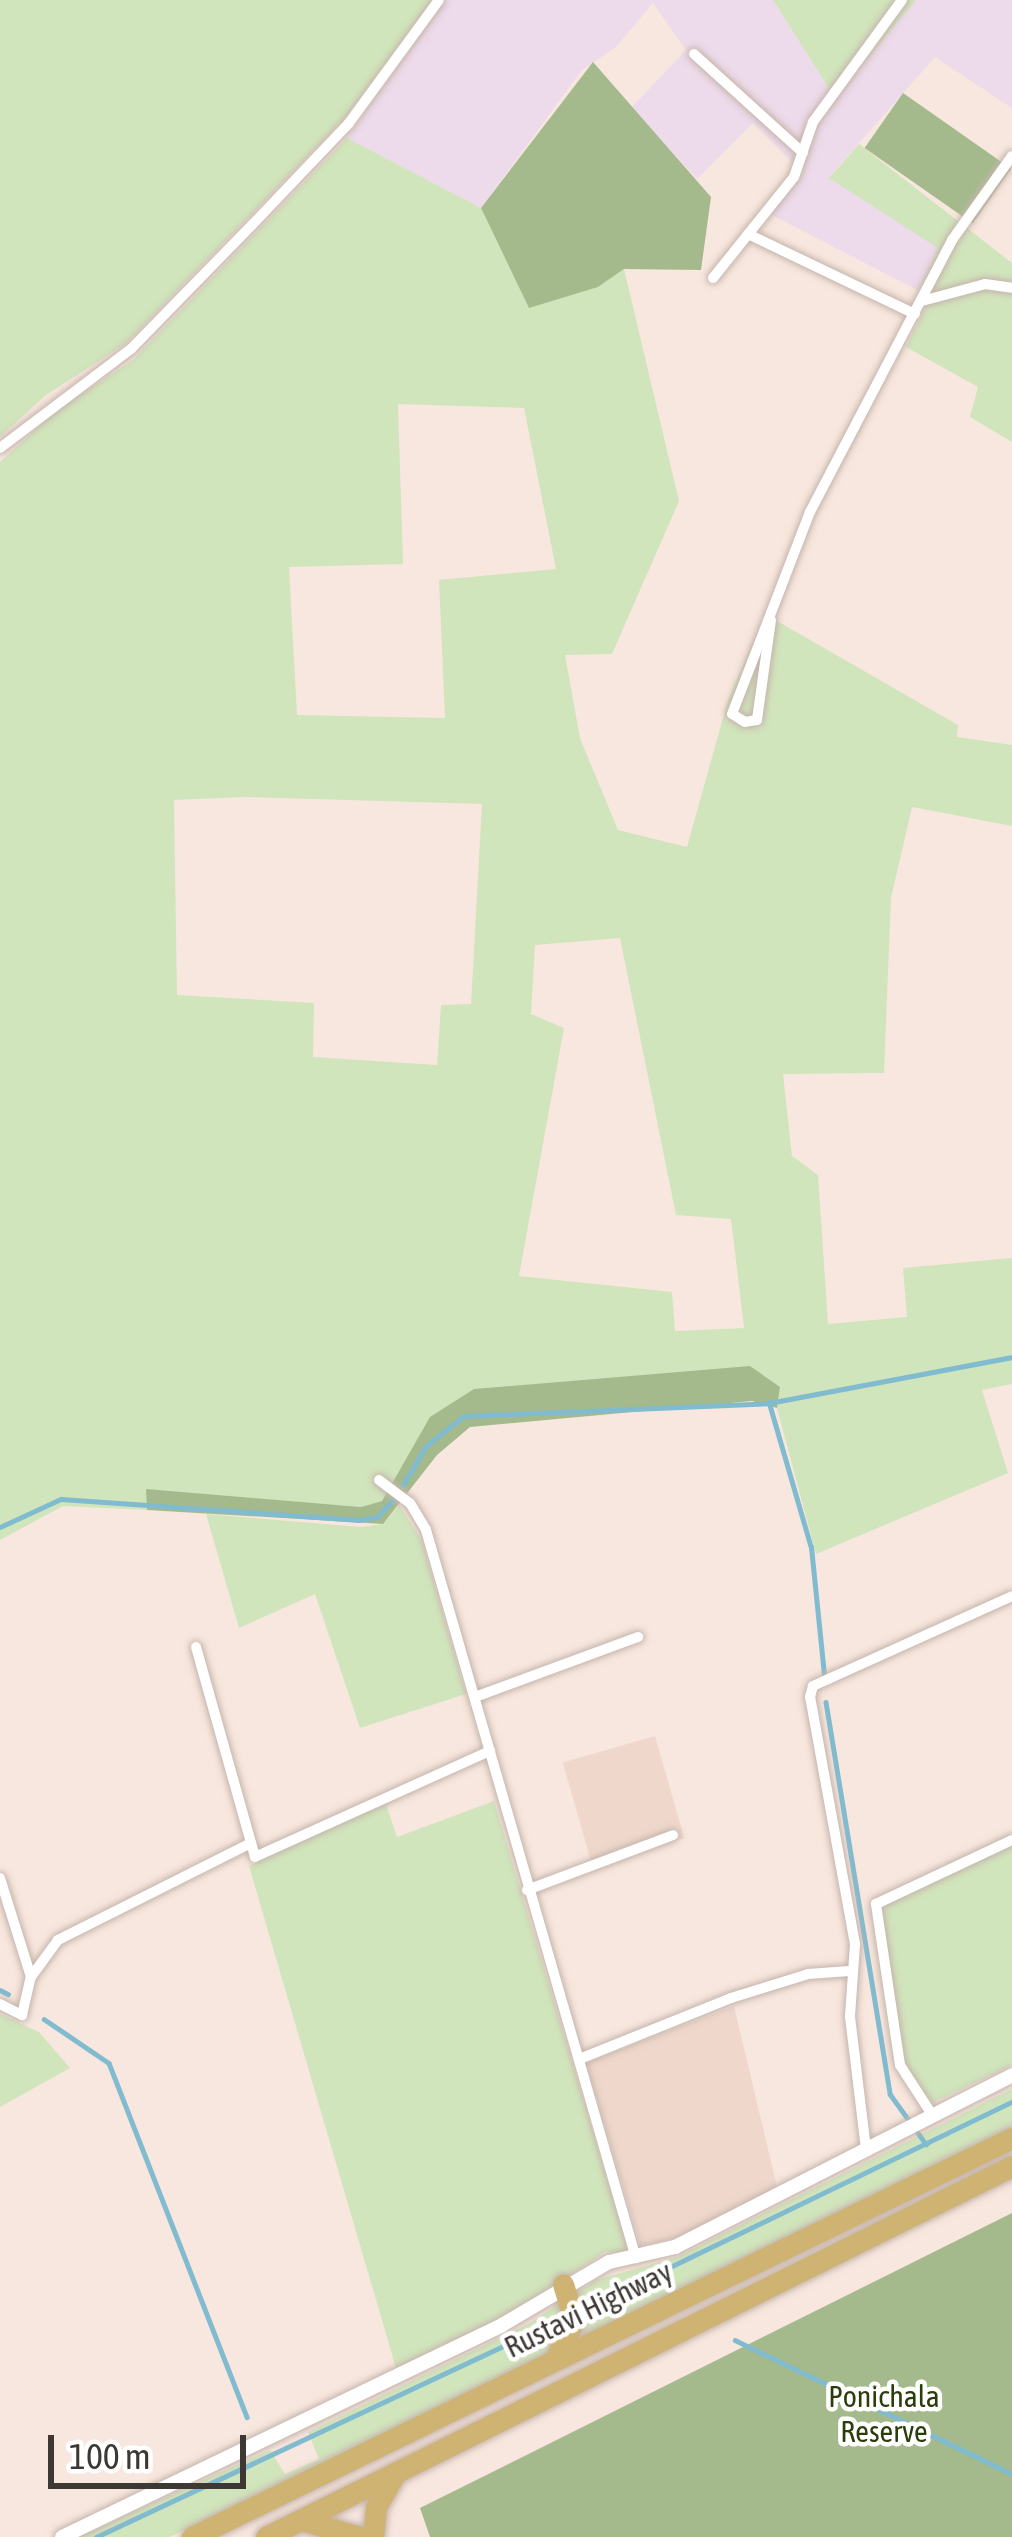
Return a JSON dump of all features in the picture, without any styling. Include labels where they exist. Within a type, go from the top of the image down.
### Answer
[{"type":"highway","name":"Rustavi Highway","points":[[192,2537],[1012,2138]]},
{"type":"highway","name":"Rustavi Highway","points":[[266,2537],[1012,2166]]},
{"type":"highway","points":[[555,2358],[568,2302],[616,2329]]},
{"type":"highway","points":[[373,2537],[376,2507],[397,2471]]},
{"type":"highway","points":[[301,2520],[360,2537]]},
{"type":"street","points":[[0,448],[131,349],[252,226],[349,123],[439,0]]},
{"type":"street","points":[[713,278],[794,178],[813,122],[902,0]]},
{"type":"street","points":[[694,54],[803,153]]},
{"type":"street","points":[[772,620],[757,720],[732,714],[810,512],[952,240],[1012,156]]},
{"type":"street","points":[[748,235],[918,308],[985,284],[1012,288]]},
{"type":"street","points":[[379,1480],[410,1503],[426,1530],[637,2258]]},
{"type":"street","points":[[866,2149],[849,1971],[855,1944],[813,1686],[1012,1596]]},
{"type":"street","points":[[475,1697],[638,1637]]},
{"type":"street","points":[[196,1647],[254,1857],[490,1750]]},
{"type":"street","points":[[527,1890],[673,1834]]},
{"type":"street","points":[[925,2116],[900,2065],[876,1904],[1012,1840]]},
{"type":"street","points":[[0,2004],[22,2015],[31,1976],[58,1940],[250,1843]]},
{"type":"street","points":[[0,1877],[31,1976]]},
{"type":"street","points":[[582,2058],[731,1998],[808,1974],[849,1971]]},
{"type":"street","points":[[62,2537],[568,2302],[609,2262],[675,2247],[1012,2075]]},
{"type":"shaded area","points":[[444,0],[773,0],[835,98],[916,0],[1012,0],[1012,108],[935,57],[829,177],[939,248],[919,291],[770,214],[803,173],[753,123],[697,179],[631,108],[686,50],[653,3],[617,46],[581,71],[481,208],[347,138]]},
{"type":"shaded area","points":[[655,1736],[684,1838],[592,1864],[563,1762]]},
{"type":"shaded area","points":[[734,2006],[777,2187],[683,2236],[641,2246],[586,2063]]},
{"type":"green space","points":[[0,0],[432,0],[346,117],[125,344],[46,395],[0,437]]},
{"type":"green space","points":[[773,0],[916,0],[835,98]]},
{"type":"green space","points":[[593,62],[711,197],[701,270],[624,269],[598,287],[529,308],[481,208]]},
{"type":"green space","points":[[903,93],[1011,169],[973,224],[865,148]]},
{"type":"green space","points":[[347,138],[481,208],[529,307],[598,287],[624,269],[679,501],[612,654],[565,655],[580,738],[618,830],[687,847],[728,700],[765,614],[958,725],[957,737],[1012,745],[1012,826],[912,807],[891,898],[884,1073],[783,1074],[792,1156],[818,1175],[828,1324],[907,1317],[903,1268],[1012,1258],[1012,1384],[982,1390],[1008,1473],[816,1554],[777,1408],[780,1387],[474,1389],[382,1501],[361,1507],[147,1490],[147,1510],[63,1506],[0,1540],[0,462],[55,412],[133,360]],"holes":[[[398,404],[524,408],[556,569],[439,580],[445,718],[297,715],[289,567],[403,564]],[[244,797],[482,804],[471,1004],[441,1005],[437,1065],[313,1057],[314,1003],[177,995],[174,800]],[[620,938],[676,1215],[731,1219],[744,1328],[675,1331],[672,1292],[519,1276],[564,1028],[531,1014],[535,945]]]},
{"type":"green space","points":[[859,144],[1012,263],[1012,442],[970,417],[978,387],[906,347],[925,308],[919,291],[938,248],[829,178]]},
{"type":"green space","points":[[750,1366],[780,1387],[777,1408],[752,1401],[470,1427],[437,1455],[383,1524],[147,1510],[146,1489],[361,1507],[382,1501],[430,1417],[474,1389]]},
{"type":"green space","points":[[399,1505],[422,1541],[466,1694],[360,1728],[315,1594],[239,1628],[206,1514],[361,1527],[383,1524]]},
{"type":"green space","points":[[385,1801],[397,1837],[494,1801],[629,2252],[605,2252],[500,2320],[396,2368],[249,1866]]},
{"type":"green space","points":[[1012,1843],[1012,2065],[930,2104],[907,2071],[880,1919],[887,1902]]},
{"type":"green space","points":[[0,2014],[39,2032],[70,2068],[0,2107]]},
{"type":"green space","points":[[1012,2089],[1012,2130],[170,2537],[78,2537],[270,2450],[285,2474],[319,2459],[308,2432],[528,2324],[596,2280],[677,2257]]},
{"type":"green space","name":"Ponichala Reserve","points":[[1012,2213],[1012,2537],[430,2537],[420,2508]]},
{"type":"waterway","points":[[824,1675],[811,1548],[769,1403],[1012,1357]]},
{"type":"waterway","points":[[403,1485],[426,1446],[464,1416],[769,1403]]},
{"type":"waterway","points":[[0,1527],[61,1499],[359,1520],[377,1517],[394,1499]]},
{"type":"waterway","points":[[826,1702],[890,2094],[926,2144]]},
{"type":"waterway","points":[[0,1990],[8,1994]]},
{"type":"waterway","points":[[44,2019],[109,2063],[247,2417]]},
{"type":"waterway","points":[[579,2311],[1012,2102]]},
{"type":"waterway","points":[[96,2537],[563,2318]]},
{"type":"waterway","points":[[735,2340],[1012,2474]]}]
